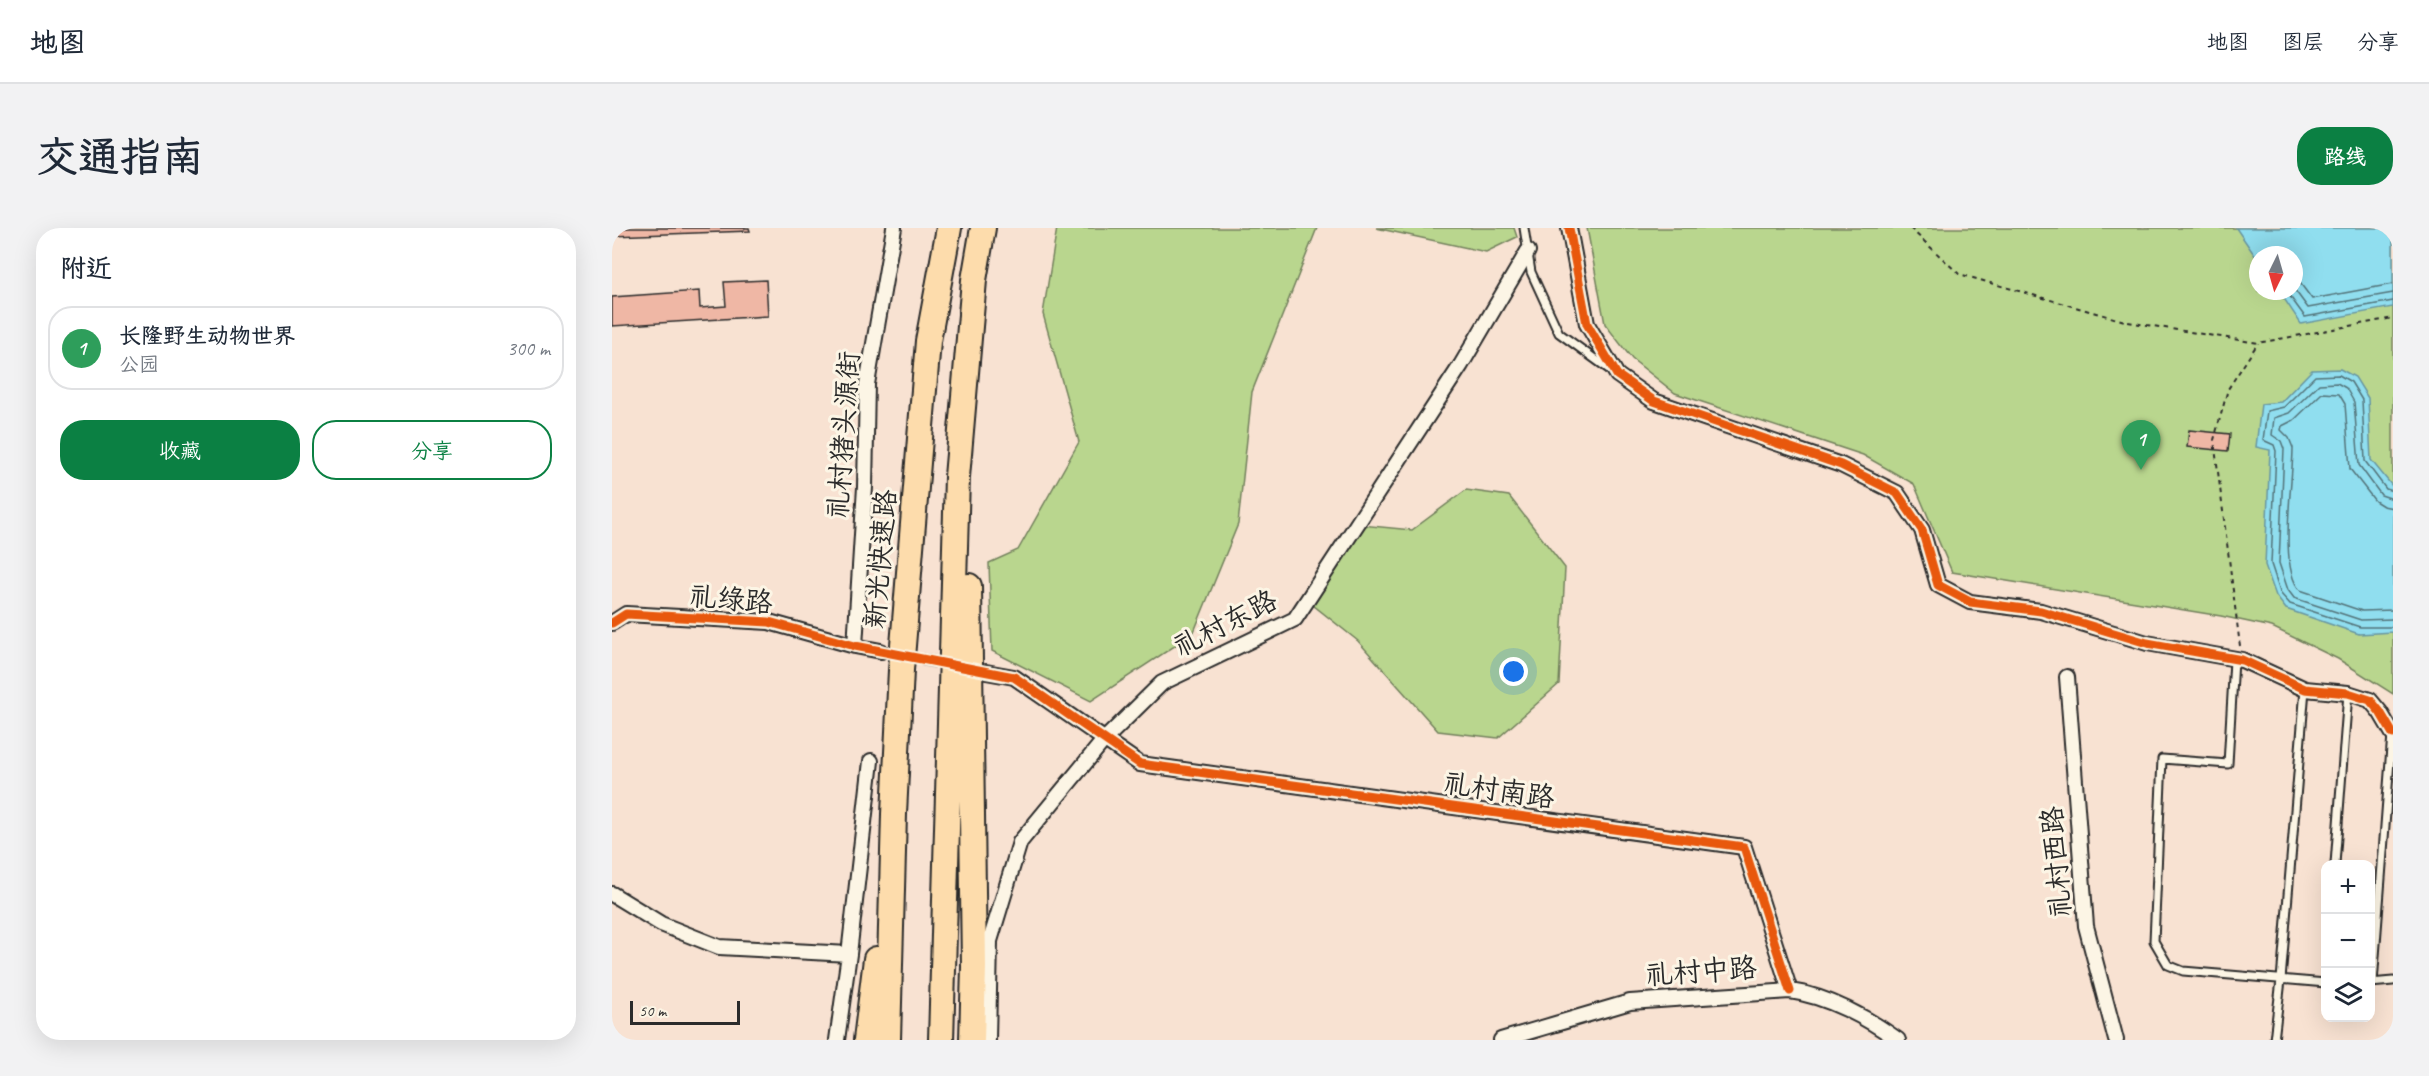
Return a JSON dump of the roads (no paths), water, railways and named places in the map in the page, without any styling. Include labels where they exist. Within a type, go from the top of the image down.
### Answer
[{"type":"highway","name":"新光快速路","points":[[888,1040],[894,814],[901,670],[928,341],[949,228]]},
{"type":"highway","points":[[941,1040],[957,488],[974,279],[983,228]]},
{"type":"highway","points":[[965,389],[971,655],[974,967],[972,1040]]},
{"type":"highway","points":[[866,1040],[894,814]]},
{"type":"street","name":"礼村猪头源街","points":[[855,646],[865,488],[867,384],[894,228]]},
{"type":"street","points":[[1569,228],[1587,324],[1617,375],[1654,402],[1841,465],[1897,493],[1922,530],[1938,585],[1970,602],[2041,611],[2147,643],[2238,660],[2306,689],[2348,693],[2370,700],[2393,734]]},
{"type":"street","name":"礼村东路","points":[[988,1040],[990,941],[1020,842],[1104,740],[1162,683],[1295,619],[1461,365],[1528,251]]},
{"type":"street","name":"礼绿路","points":[[612,623],[626,614],[769,622],[881,651]]},
{"type":"street","points":[[986,672],[1014,677],[1104,740]]},
{"type":"street","name":"礼村西路","points":[[2067,677],[2086,926],[2116,1040]]},
{"type":"street","name":"礼村南路","points":[[1104,740],[1140,764],[1744,847],[1790,991]]},
{"type":"street","points":[[837,1040],[871,761]]},
{"type":"street","points":[[612,894],[661,924],[719,947],[849,954]]},
{"type":"street","name":"礼村中路","points":[[1501,1040],[1630,1002],[1790,991],[1804,993],[1872,1020],[1898,1040]]},
{"type":"lane","points":[[1524,228],[1531,272],[1559,333],[1617,375]]},
{"type":"lane","points":[[2238,660],[2228,764],[2162,759],[2154,941],[2168,965],[2183,971],[2321,983]]},
{"type":"lane","points":[[2274,1040],[2306,689]]},
{"type":"lane","points":[[2335,860],[2348,693]]},
{"type":"lane","points":[[2373,968],[2393,734]]},
{"type":"lane","points":[[2375,983],[2393,981]]},
{"type":"water","points":[[2236,228],[2393,228],[2393,307],[2301,324],[2285,300],[2303,300],[2303,246],[2249,247]]},
{"type":"water","points":[[2340,369],[2355,377],[2368,398],[2371,460],[2393,487],[2393,632],[2359,634],[2286,609],[2276,596],[2265,565],[2270,450],[2256,447],[2261,404],[2281,402],[2312,370]]},
{"type":"tunnel","points":[[881,651],[955,666]]},
{"type":"place","name":"长隆野生动物世界","points":[[2141,470]]}]
